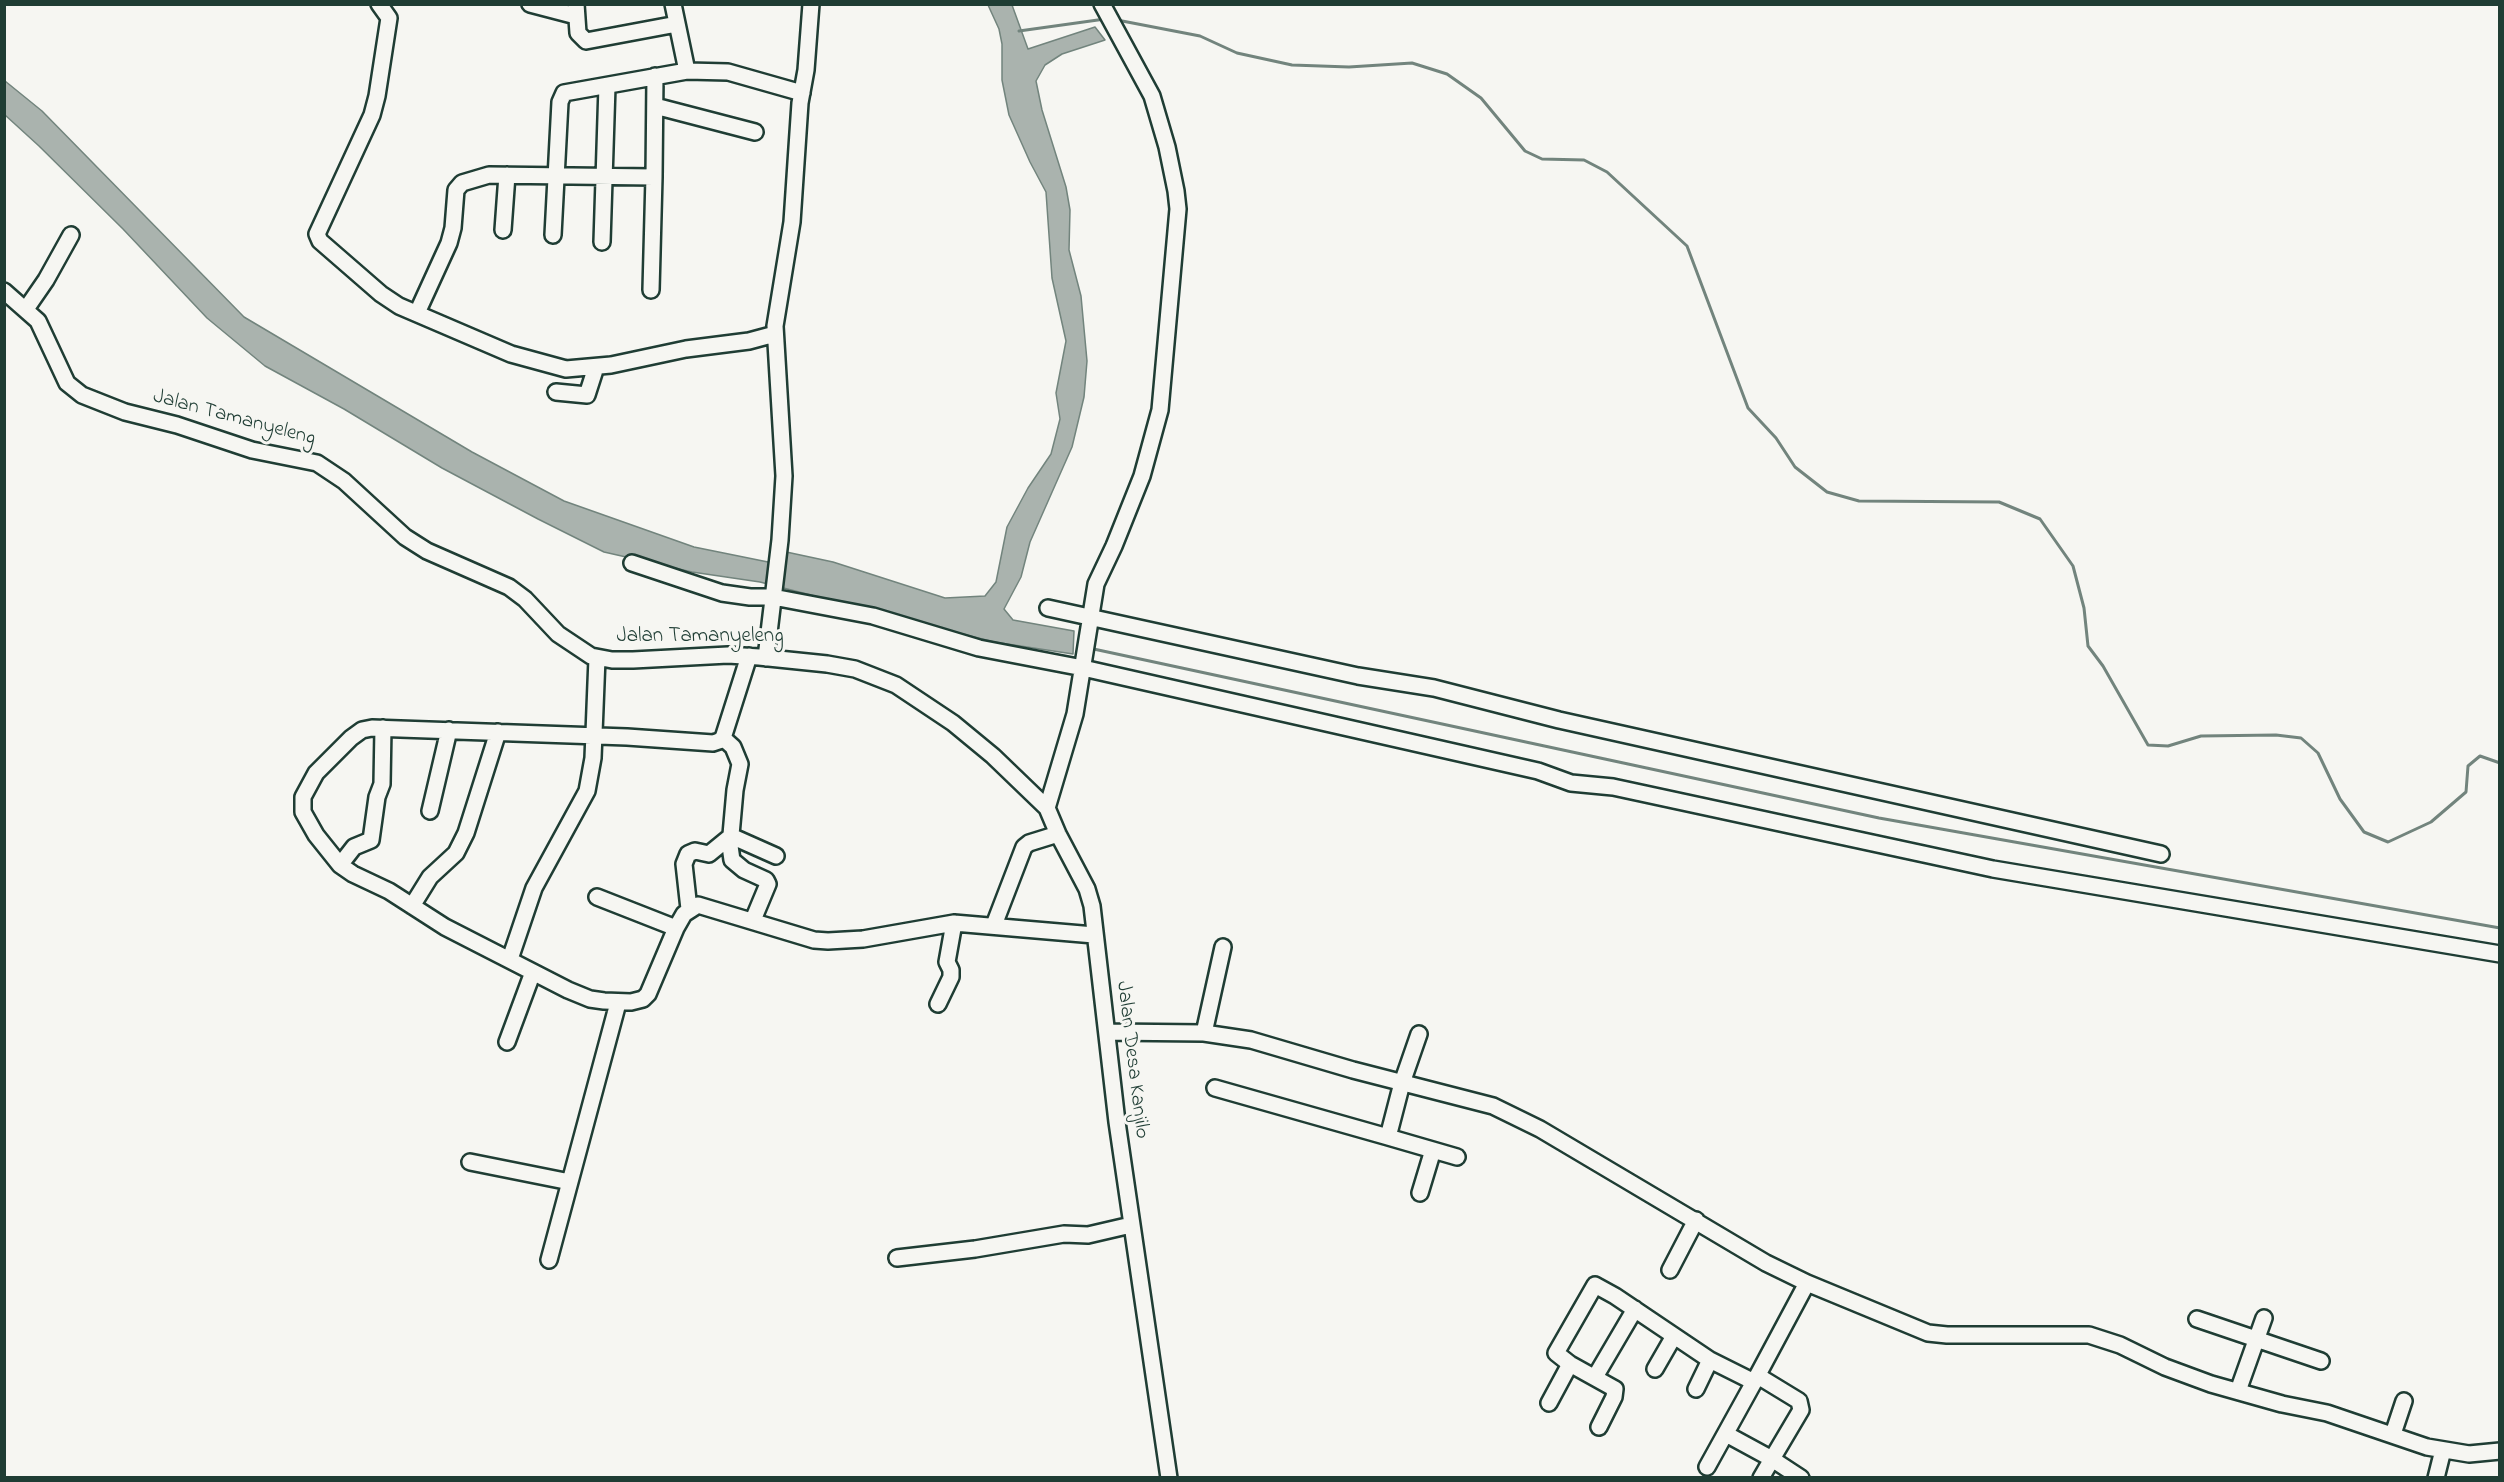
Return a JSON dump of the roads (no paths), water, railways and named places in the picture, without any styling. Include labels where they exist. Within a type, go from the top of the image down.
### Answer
[{"type":"street","points":[[379,4],[388,18],[377,96],[372,115],[317,234],[320,241],[381,294],[417,314],[511,354],[566,369],[596,367],[686,349],[749,341],[775,334]]},
{"type":"street","points":[[530,4],[576,10],[578,33],[586,41],[677,24]]},
{"type":"street","points":[[674,4],[687,71]]},
{"type":"street","points":[[766,658],[780,540],[784,476],[775,334],[776,317],[791,231],[811,4]]},
{"type":"street","points":[[1047,808],[1075,714],[1096,584],[1142,476],[1160,410],[1178,209],[1171,164],[1155,106],[1146,82],[1104,8]]},
{"type":"street","points":[[553,235],[554,176],[561,94],[687,71],[728,72],[802,93]]},
{"type":"street","points":[[651,290],[655,76]]},
{"type":"street","points":[[602,242],[607,86]]},
{"type":"street","points":[[655,106],[755,132]]},
{"type":"street","points":[[417,314],[449,243],[458,187],[475,178],[489,175],[654,177]]},
{"type":"street","points":[[503,230],[507,175]]},
{"type":"street","points":[[26,309],[46,280],[71,235]]},
{"type":"street","name":"Jalan Tamanyeleng","points":[[4,291],[26,309],[42,328],[67,383],[82,395],[124,412],[177,425],[252,450],[317,463],[344,481],[405,537],[427,551],[509,588],[525,599],[558,634],[580,650],[597,658],[633,660],[749,656],[855,669],[896,685],[953,723],[993,756],[1047,808]]},
{"type":"street","points":[[556,392],[587,395],[596,367]]},
{"type":"street","points":[[632,563],[722,593],[750,597],[774,593],[893,621],[979,648],[1084,664],[1538,771],[1571,783],[1613,787],[1964,863],[2499,954]]},
{"type":"street","points":[[1048,608],[1089,620],[1358,676],[1434,688],[1559,720],[2161,854]]},
{"type":"street","points":[[749,656],[723,738],[713,743],[449,730],[383,728],[362,730],[316,773],[303,797],[303,812],[308,824],[340,865],[353,874],[445,927],[579,995],[618,1003],[637,1001],[648,994],[676,928],[689,909],[698,905],[814,940],[862,939],[954,923],[1094,934]]},
{"type":"street","points":[[510,959],[534,888],[587,791],[593,758],[597,658]]},
{"type":"street","points":[[340,865],[354,847],[371,840],[376,804],[382,784],[383,728]]},
{"type":"street","points":[[430,811],[449,730]]},
{"type":"street","points":[[412,906],[430,877],[456,853],[466,833],[498,732]]},
{"type":"street","points":[[723,738],[733,747],[740,764],[731,836],[733,863],[766,880],[768,884],[753,920]]},
{"type":"street","name":"Jalan Desa Kanjilo","points":[[1047,808],[1087,889],[1092,906],[1131,1225],[1169,1478]]},
{"type":"street","points":[[994,925],[1026,845],[1058,834]]},
{"type":"street","points":[[731,836],[776,856]]},
{"type":"street","points":[[689,909],[684,864],[688,854],[695,851],[709,854],[731,836]]},
{"type":"street","points":[[597,897],[676,928]]},
{"type":"street","points":[[938,1004],[951,977],[951,970],[947,962],[954,923]]},
{"type":"street","points":[[1204,1033],[1223,947]]},
{"type":"street","points":[[507,1042],[533,972]]},
{"type":"street","points":[[549,1260],[618,1003]]},
{"type":"street","points":[[1107,1032],[1204,1033],[1251,1040],[1402,1083],[1478,1101],[1515,1116],[1766,1263],[1807,1283],[1928,1333],[2089,1335],[2120,1345],[2165,1367],[2282,1404],[2327,1413],[2427,1447],[2469,1454],[2499,1451]]},
{"type":"street","points":[[1388,1137],[1402,1083],[1419,1034]]},
{"type":"street","points":[[1215,1089],[1457,1157]]},
{"type":"street","points":[[1420,1193],[1433,1150]]},
{"type":"street","points":[[470,1162],[570,1182]]},
{"type":"street","points":[[1670,1270],[1696,1220]]},
{"type":"street","points":[[897,1258],[975,1249],[1064,1234],[1088,1235],[1131,1225]]},
{"type":"street","points":[[1707,1467],[1807,1283]]},
{"type":"street","points":[[1599,1427],[1615,1390],[1570,1364],[1558,1356],[1556,1351],[1593,1287],[1598,1286],[1710,1360],[1756,1379],[1799,1401],[1802,1406],[1761,1478]]},
{"type":"street","points":[[1595,1377],[1635,1309]]},
{"type":"street","points":[[2238,1391],[2264,1318]]},
{"type":"street","points":[[2198,1319],[2321,1361]]},
{"type":"street","points":[[1655,1369],[1674,1336]]},
{"type":"street","points":[[1696,1389],[1710,1360]]},
{"type":"street","points":[[1549,1403],[1570,1364]]},
{"type":"street","points":[[2392,1434],[2404,1401]]},
{"type":"street","points":[[1726,1434],[1801,1478]]},
{"type":"street","points":[[2436,1478],[2443,1450]]},
{"type":"waterway","points":[[1019,31],[1105,19]]},
{"type":"waterway","points":[[1117,20],[1200,36],[1237,53],[1292,65],[1349,67],[1412,63],[1447,74],[1481,98],[1525,151],[1542,159],[1584,160],[1607,172],[1687,246],[1748,408],[1776,438],[1795,467],[1827,492],[1859,501],[1999,502],[2040,519],[2073,566],[2084,608],[2088,646],[2103,666],[2148,745],[2168,746],[2201,736],[2276,735],[2301,738],[2318,753],[2340,799],[2364,832],[2388,842],[2431,822],[2466,792],[2468,766],[2480,756],[2500,763]]},
{"type":"waterway","points":[[1089,648],[1879,818],[2500,928]]}]
